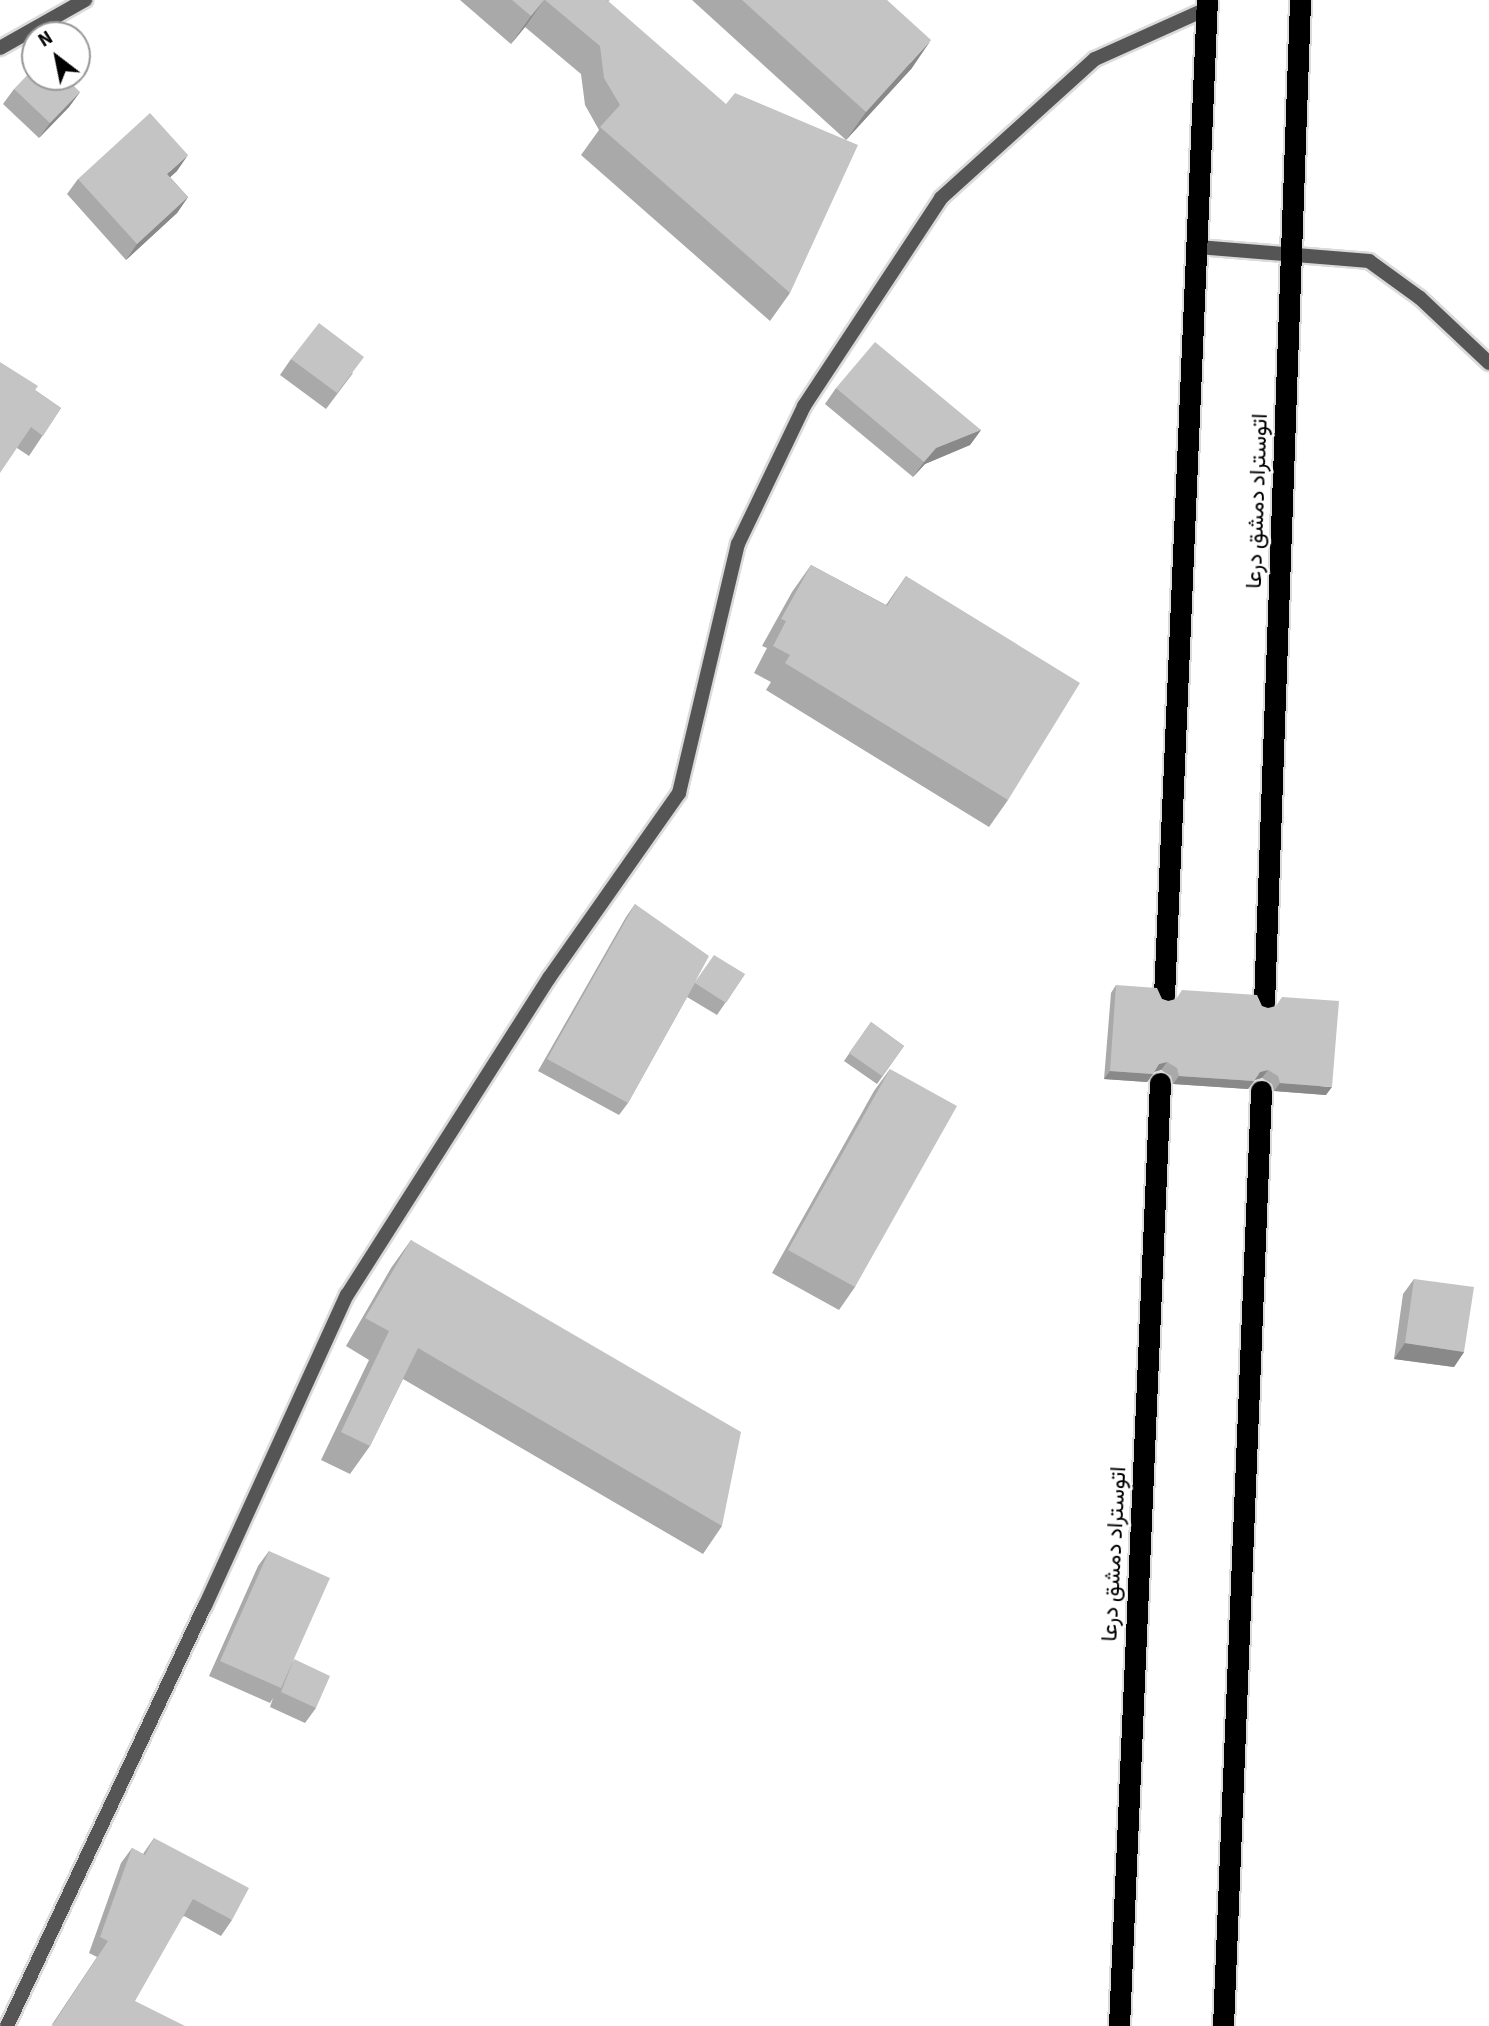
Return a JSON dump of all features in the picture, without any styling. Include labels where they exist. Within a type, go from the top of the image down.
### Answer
[{"type":"highway","name":"اتوستراد دمشق درعا","points":[[1264,1003],[1293,254],[1300,0]]},
{"type":"highway","points":[[1164,996],[1198,247],[1206,4]]},
{"type":"highway","name":"اتوستراد دمشق درعا","points":[[1119,2026],[1160,1083]]},
{"type":"highway","points":[[1223,2026],[1261,1091]]},
{"type":"street","points":[[0,48],[85,0]]},
{"type":"street","points":[[7,2026],[347,1294],[549,978],[679,793],[738,544],[804,406],[941,198],[1095,59],[1206,4]]},
{"type":"street","points":[[1198,247],[1369,261],[1420,298],[1489,363]]},
{"type":"building","points":[[512,0],[544,0],[531,16]]},
{"type":"building","points":[[545,0],[607,0],[726,104],[735,93],[858,145],[790,293],[600,127],[620,105],[604,78],[600,46]]},
{"type":"building","points":[[742,0],[887,0],[931,40],[866,112]]},
{"type":"building","points":[[21,82],[21,91],[80,92],[50,123],[14,89]]},
{"type":"building","points":[[150,113],[188,155],[167,174],[188,197],[137,244],[78,179]]},
{"type":"building","points":[[319,323],[364,357],[337,393],[291,359]]},
{"type":"building","points":[[875,342],[981,430],[936,448],[924,462],[836,388]]},
{"type":"building","points":[[0,362],[38,386],[35,390],[61,408],[43,436],[31,427],[0,473]]},
{"type":"building","points":[[811,565],[887,606],[906,576],[1080,683],[1008,800],[785,663],[790,655],[773,646],[786,621],[781,619]]},
{"type":"building","points":[[635,904],[709,956],[695,982],[714,955],[745,974],[726,1003],[695,983],[628,1103],[547,1059]]},
{"type":"building","points":[[1116,985],[1157,988],[1162,999],[1168,1001],[1176,999],[1182,990],[1257,995],[1262,1006],[1268,1008],[1276,1006],[1282,997],[1339,1001],[1332,1087],[1280,1083],[1278,1076],[1268,1070],[1260,1072],[1254,1081],[1179,1076],[1177,1068],[1167,1062],[1159,1064],[1153,1074],[1110,1071]]},
{"type":"building","points":[[871,1022],[904,1046],[882,1076],[849,1053]]},
{"type":"building","points":[[890,1069],[957,1106],[855,1287],[788,1250]]},
{"type":"building","points":[[411,1240],[741,1432],[722,1526],[418,1348],[370,1446],[341,1432],[389,1331],[365,1318]]},
{"type":"building","points":[[1414,1279],[1474,1287],[1464,1352],[1405,1343]]},
{"type":"building","points":[[269,1551],[330,1578],[281,1688],[220,1661]]},
{"type":"building","points":[[294,1659],[330,1676],[316,1708],[281,1692]]},
{"type":"building","points":[[154,1838],[249,1888],[232,1920],[193,1899],[135,2001],[185,2026],[52,2026],[108,1941],[100,1937],[132,1848],[145,1855]]}]
